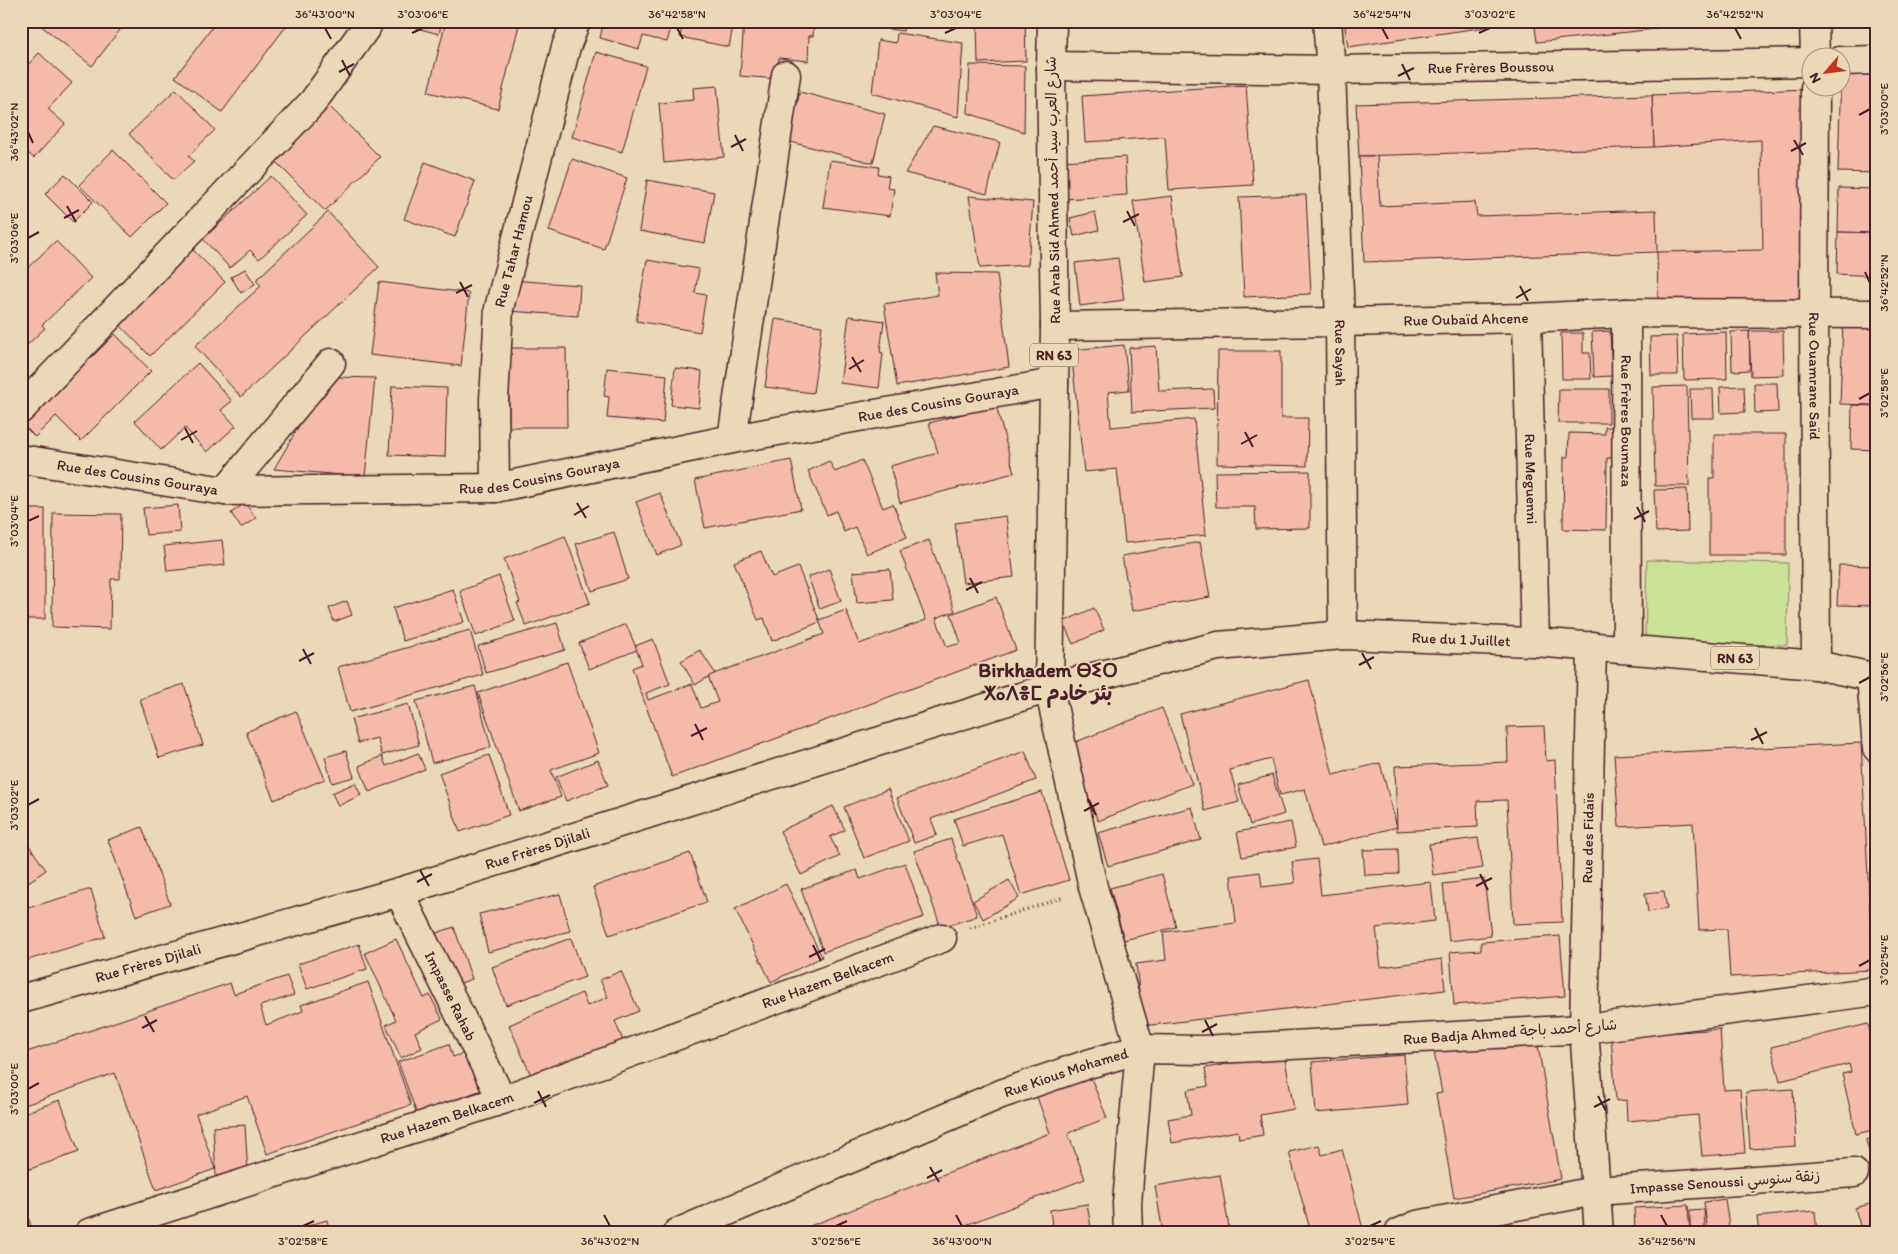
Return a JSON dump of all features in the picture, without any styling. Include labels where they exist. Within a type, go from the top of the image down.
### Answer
[{"type":"street","points":[[21,409],[313,102],[368,26],[368,21]]},
{"type":"street","name":"Rue Tahar Hamou","points":[[495,488],[494,400],[499,308],[566,46],[576,21]]},
{"type":"street","name":"Rue Arab Sid Ahmed شارع العرب سيد أحمد","points":[[1049,688],[1055,326],[1052,21]]},
{"type":"street","name":"Rue Sayah","points":[[1327,21],[1331,70],[1340,322],[1343,636]]},
{"type":"street","points":[[1814,21],[1815,48]]},
{"type":"street","points":[[1850,61],[1877,60]]},
{"type":"street","name":"Rue Frères Boussou","points":[[1051,66],[1331,70],[1800,62]]},
{"type":"street","points":[[732,439],[786,75]]},
{"type":"street","name":"Rue Ouamrane Saïd","points":[[1815,98],[1816,665]]},
{"type":"street","name":"Rue Oubaïd Ahcene","points":[[1055,326],[1527,318],[1626,313],[1877,314]]},
{"type":"street","name":"Rue Frères Boumaza","points":[[1626,313],[1627,648]]},
{"type":"street","name":"Rue Meguenni","points":[[1527,318],[1535,642]]},
{"type":"street","points":[[225,491],[330,363]]},
{"type":"street","name":"Rue des Cousins Gouraya","points":[[21,459],[225,491],[495,488],[732,439],[1054,383]]},
{"type":"street","name":"Rue du 1 Juillet","points":[[1049,688],[1218,646],[1343,636],[1535,642],[1627,648],[1816,665],[1874,678]]},
{"type":"street","name":"Rue des Fidaïs","points":[[1592,646],[1584,1029],[1599,1233]]},
{"type":"street","points":[[1874,678],[1877,748]]},
{"type":"street","name":"Rue Kious Mohamed","points":[[677,1233],[1001,1094],[1088,1064],[1140,1049],[1093,887],[1049,688]]},
{"type":"street","name":"Rue Frères Djilali","points":[[21,999],[399,892],[1049,688]]},
{"type":"street","name":"Impasse Rahab","points":[[399,892],[502,1100]]},
{"type":"street","name":"Rue Hazem Belkacem","points":[[88,1233],[502,1100],[942,938]]},
{"type":"street","name":"Rue Badja Ahmed شارع أحمد باجة","points":[[1140,1049],[1202,1050],[1584,1029],[1877,991]]},
{"type":"street","points":[[1128,1233],[1127,1203],[1140,1049]]},
{"type":"street","name":"Impasse Senoussi زنقة سنوسي","points":[[1412,1230],[1595,1191],[1854,1173]]},
{"type":"path","points":[[942,938],[1093,887]]},
{"type":"shaded area","points":[[1800,89],[1800,98],[1809,98],[1807,301],[1658,301],[1655,210],[1477,216],[1475,202],[1361,208],[1356,104]]},
{"type":"green space","points":[[1647,560],[1788,563],[1787,645],[1645,642]]},
{"type":"building","points":[[35,21],[127,21],[92,66]]},
{"type":"building","points":[[217,21],[290,21],[222,112],[175,77]]},
{"type":"building","points":[[390,21],[442,21],[439,34]]},
{"type":"building","points":[[446,21],[520,21],[498,109],[428,92]]},
{"type":"building","points":[[604,21],[673,21],[667,42],[643,36],[639,49],[600,38]]},
{"type":"building","points":[[683,21],[734,21],[729,47],[680,37]]},
{"type":"building","points":[[744,21],[814,21],[813,36],[809,36],[808,61],[779,58],[778,79],[740,76]]},
{"type":"building","points":[[852,21],[905,21],[903,31],[851,24]]},
{"type":"building","points":[[977,21],[1025,21],[1026,61],[978,63]]},
{"type":"building","points":[[1344,21],[1485,21],[1486,27],[1348,47]]},
{"type":"building","points":[[1534,21],[1654,21],[1655,29],[1537,42]]},
{"type":"building","points":[[1667,21],[1700,21],[1668,28]]},
{"type":"building","points":[[897,33],[963,43],[958,117],[872,93],[878,40],[896,43]]},
{"type":"building","points":[[596,52],[646,66],[622,152],[572,137]]},
{"type":"building","points":[[39,53],[72,83],[48,109],[65,124],[34,158],[21,147],[21,72]]},
{"type":"building","points":[[970,65],[1025,66],[1024,132],[968,113]]},
{"type":"building","points":[[1850,70],[1877,71],[1877,173],[1838,172],[1840,98],[1850,98]]},
{"type":"building","points":[[1246,85],[1253,185],[1169,190],[1165,137],[1085,142],[1082,96]]},
{"type":"building","points":[[717,86],[724,157],[664,163],[659,103],[694,100],[693,88]]},
{"type":"building","points":[[176,89],[215,130],[188,156],[194,161],[173,180],[129,134]]},
{"type":"building","points":[[1800,89],[1800,98],[1809,98],[1807,301],[1658,301],[1657,252],[1763,250],[1761,140],[1654,147],[1652,95]]},
{"type":"building","points":[[800,92],[885,114],[873,163],[787,141]]},
{"type":"building","points":[[1652,95],[1654,147],[1359,156],[1356,104]]},
{"type":"building","points":[[329,106],[380,157],[325,211],[275,161]]},
{"type":"building","points":[[933,126],[1000,142],[987,194],[905,173]]},
{"type":"building","points":[[113,150],[166,203],[132,237],[79,185]]},
{"type":"building","points":[[1359,156],[1377,156],[1380,206],[1475,202],[1477,216],[1656,210],[1657,252],[1364,262]]},
{"type":"building","points":[[1125,157],[1127,195],[1064,199],[1062,161]]},
{"type":"building","points":[[572,159],[627,178],[604,249],[549,231]]},
{"type":"building","points":[[830,160],[879,167],[878,174],[889,176],[887,188],[894,189],[890,216],[823,207]]},
{"type":"building","points":[[425,162],[475,181],[455,237],[404,219]]},
{"type":"building","points":[[65,174],[93,202],[73,222],[45,194]]},
{"type":"building","points":[[271,176],[307,215],[259,259],[250,250],[230,268],[203,239]]},
{"type":"building","points":[[647,180],[714,192],[705,243],[639,231]]},
{"type":"building","points":[[1839,188],[1877,189],[1877,233],[1838,232]]},
{"type":"building","points":[[1306,195],[1311,294],[1244,297],[1239,197]]},
{"type":"building","points":[[969,196],[1033,202],[1028,265],[980,268]]},
{"type":"building","points":[[1172,196],[1183,277],[1145,282],[1133,201]]},
{"type":"building","points":[[328,212],[379,267],[241,397],[195,346],[261,286],[256,280]]},
{"type":"building","points":[[1095,212],[1099,230],[1074,236],[1070,218]]},
{"type":"building","points":[[1838,232],[1877,233],[1877,276],[1837,274]]},
{"type":"building","points":[[56,241],[91,278],[42,325],[45,328],[21,351],[21,274]]},
{"type":"building","points":[[186,243],[225,282],[150,356],[115,320]]},
{"type":"building","points":[[1118,258],[1124,300],[1080,306],[1075,263]]},
{"type":"building","points":[[647,260],[699,269],[695,293],[706,295],[700,332],[636,321]]},
{"type":"building","points":[[245,269],[255,284],[241,293],[231,277]]},
{"type":"building","points":[[935,273],[997,274],[1009,367],[897,386],[884,304],[938,295]]},
{"type":"building","points":[[510,280],[580,285],[578,316],[508,311]]},
{"type":"building","points":[[379,282],[469,293],[461,366],[370,355]]},
{"type":"building","points":[[849,316],[884,321],[880,352],[883,353],[879,388],[840,383]]},
{"type":"building","points":[[775,319],[822,326],[813,393],[765,387]]},
{"type":"building","points":[[1843,322],[1876,323],[1874,405],[1840,404]]},
{"type":"building","points":[[1610,331],[1612,376],[1594,377],[1592,332]]},
{"type":"building","points":[[1749,331],[1783,331],[1784,375],[1751,376]]},
{"type":"building","points":[[1749,331],[1750,370],[1732,371],[1731,332]]},
{"type":"building","points":[[1726,332],[1727,379],[1684,380],[1683,334]]},
{"type":"building","points":[[1561,333],[1583,333],[1583,353],[1590,353],[1591,379],[1562,379]]},
{"type":"building","points":[[115,334],[151,371],[81,441],[56,416],[35,437],[23,425]]},
{"type":"building","points":[[1677,336],[1678,375],[1651,375],[1650,337]]},
{"type":"building","points":[[1124,345],[1129,390],[1108,392],[1111,427],[1194,419],[1206,535],[1125,543],[1117,469],[1084,472],[1071,350]]},
{"type":"building","points":[[1156,346],[1159,391],[1213,389],[1214,408],[1132,412],[1129,348]]},
{"type":"building","points":[[509,348],[566,348],[567,427],[509,427]]},
{"type":"building","points":[[1218,351],[1281,351],[1281,418],[1308,418],[1307,466],[1217,464]]},
{"type":"building","points":[[198,363],[232,401],[221,410],[236,426],[207,452],[185,428],[161,450],[135,421]]},
{"type":"building","points":[[607,368],[667,375],[663,423],[607,418],[609,397],[604,396]]},
{"type":"building","points":[[675,368],[702,371],[699,408],[671,405]]},
{"type":"building","points":[[335,377],[375,378],[365,477],[274,469],[300,424]]},
{"type":"building","points":[[1754,383],[1777,383],[1778,412],[1755,413]]},
{"type":"building","points":[[392,386],[447,388],[445,457],[389,455]]},
{"type":"building","points":[[1687,386],[1689,486],[1655,486],[1653,387]]},
{"type":"building","points":[[1744,386],[1745,412],[1721,413],[1720,387]]},
{"type":"building","points":[[1559,389],[1609,389],[1609,423],[1558,423]]},
{"type":"building","points":[[1690,389],[1713,389],[1714,418],[1691,418]]},
{"type":"building","points":[[996,405],[1014,473],[900,503],[890,466],[938,453],[929,423]]},
{"type":"building","points":[[1852,405],[1877,406],[1877,450],[1851,449]]},
{"type":"building","points":[[1605,427],[1619,427],[1619,458],[1607,458],[1606,530],[1563,529],[1564,457],[1568,457],[1569,433],[1605,434]]},
{"type":"building","points":[[1714,434],[1786,434],[1786,555],[1709,555],[1709,478],[1714,478]]},
{"type":"building","points":[[791,460],[801,509],[705,528],[695,480]]},
{"type":"building","points":[[862,460],[883,508],[893,504],[907,537],[867,554],[855,527],[844,532],[836,511],[827,515],[808,471],[829,461],[835,472]]},
{"type":"building","points":[[1310,471],[1310,528],[1256,529],[1255,507],[1216,507],[1215,472]]},
{"type":"building","points":[[1687,489],[1688,531],[1656,532],[1654,490]]},
{"type":"building","points":[[660,493],[681,545],[657,555],[636,502]]},
{"type":"building","points":[[245,503],[256,518],[241,528],[231,513]]},
{"type":"building","points":[[178,505],[180,532],[146,535],[143,508]]},
{"type":"building","points":[[21,509],[45,509],[45,619],[21,619]]},
{"type":"building","points":[[53,513],[121,514],[120,579],[111,579],[110,629],[52,627]]},
{"type":"building","points":[[1006,516],[1014,577],[963,583],[955,523]]},
{"type":"building","points":[[614,532],[628,579],[592,591],[576,544]]},
{"type":"building","points":[[565,536],[590,603],[526,626],[517,603],[520,602],[504,559]]},
{"type":"building","points":[[222,540],[225,565],[167,571],[164,546]]},
{"type":"building","points":[[929,540],[955,611],[936,618],[947,647],[961,643],[951,614],[996,597],[1016,650],[672,777],[632,668],[642,664],[635,646],[653,639],[670,684],[646,693],[648,700],[692,684],[701,708],[718,702],[708,676],[824,634],[819,620],[846,610],[859,644],[926,620],[900,551]]},
{"type":"building","points":[[1200,542],[1210,597],[1132,611],[1122,556]]},
{"type":"building","points":[[761,551],[772,577],[798,567],[820,622],[772,641],[764,618],[758,620],[734,562]]},
{"type":"building","points":[[1839,565],[1877,566],[1877,606],[1837,605]]},
{"type":"building","points":[[829,569],[841,601],[820,609],[808,577]]},
{"type":"building","points":[[890,569],[893,600],[857,603],[853,572]]},
{"type":"building","points":[[499,576],[515,621],[476,636],[460,591]]},
{"type":"building","points":[[453,589],[464,622],[403,641],[393,608]]},
{"type":"building","points":[[347,601],[352,615],[334,622],[329,608]]},
{"type":"building","points":[[1094,608],[1104,630],[1073,644],[1063,622]]},
{"type":"building","points":[[557,623],[565,650],[486,673],[478,646]]},
{"type":"building","points":[[626,624],[637,650],[589,669],[579,643]]},
{"type":"building","points":[[470,630],[483,675],[350,712],[338,667]]},
{"type":"building","points":[[700,650],[715,673],[695,685],[681,661]]},
{"type":"building","points":[[567,662],[599,753],[551,770],[561,797],[519,811],[478,693]]},
{"type":"building","points":[[1309,680],[1333,775],[1380,763],[1397,827],[1321,847],[1305,789],[1280,795],[1271,759],[1230,770],[1239,802],[1205,811],[1180,714]]},
{"type":"building","points":[[184,684],[203,745],[159,758],[140,699]]},
{"type":"building","points":[[475,686],[491,747],[432,763],[416,701]]},
{"type":"building","points":[[408,704],[419,745],[382,755],[377,738],[358,743],[351,719]]},
{"type":"building","points":[[1162,708],[1192,784],[1098,821],[1068,745]]},
{"type":"building","points":[[296,711],[325,779],[274,800],[246,732]]},
{"type":"building","points":[[1544,726],[1546,761],[1555,760],[1562,922],[1513,924],[1507,800],[1477,801],[1478,827],[1397,831],[1395,766],[1508,762],[1507,727]]},
{"type":"building","points":[[1861,743],[1873,970],[1730,977],[1727,929],[1699,930],[1693,823],[1619,827],[1614,755]]},
{"type":"building","points":[[346,751],[354,777],[332,783],[325,757]]},
{"type":"building","points":[[1025,751],[1036,780],[931,819],[937,835],[914,843],[897,798]]},
{"type":"building","points":[[418,753],[425,769],[369,792],[359,766],[382,756],[386,766]]},
{"type":"building","points":[[489,755],[509,815],[460,832],[439,773]]},
{"type":"building","points":[[598,760],[608,785],[566,801],[556,777]]},
{"type":"building","points":[[1272,775],[1284,814],[1250,825],[1238,785]]},
{"type":"building","points":[[355,783],[361,795],[338,806],[332,793]]},
{"type":"building","points":[[888,789],[909,841],[864,858],[844,807]]},
{"type":"building","points":[[1042,792],[1069,880],[1021,895],[1002,834],[963,846],[954,819]]},
{"type":"building","points":[[833,806],[845,830],[830,837],[840,856],[801,875],[780,831]]},
{"type":"building","points":[[1192,807],[1201,840],[1108,866],[1098,833]]},
{"type":"building","points":[[1291,822],[1296,847],[1242,857],[1237,832]]},
{"type":"building","points":[[142,827],[170,904],[136,916],[108,840]]},
{"type":"building","points":[[21,834],[46,870],[21,887]]},
{"type":"building","points":[[1478,838],[1483,868],[1433,875],[1429,844]]},
{"type":"building","points":[[951,839],[977,916],[941,928],[914,851]]},
{"type":"building","points":[[1398,849],[1399,874],[1365,875],[1363,850]]},
{"type":"building","points":[[690,853],[707,902],[609,935],[593,887]]},
{"type":"building","points":[[1317,859],[1321,895],[1431,882],[1435,921],[1376,928],[1381,967],[1442,959],[1445,990],[1143,1026],[1136,964],[1166,960],[1163,932],[1236,923],[1231,876],[1260,872],[1262,887],[1295,883],[1292,862]]},
{"type":"building","points":[[905,863],[924,917],[823,952],[801,889],[857,870],[860,879]]},
{"type":"building","points":[[1162,874],[1176,927],[1124,940],[1110,888]]},
{"type":"building","points":[[1484,879],[1491,936],[1449,941],[1443,884]]},
{"type":"building","points":[[1009,880],[1019,898],[983,919],[973,901]]},
{"type":"building","points":[[786,884],[822,957],[771,982],[735,909]]},
{"type":"building","points":[[91,889],[105,937],[21,962],[21,910]]},
{"type":"building","points":[[1664,891],[1667,909],[1648,912],[1645,893]]},
{"type":"building","points":[[560,894],[570,931],[488,952],[479,914]]},
{"type":"building","points":[[454,927],[472,979],[449,987],[431,935]]},
{"type":"building","points":[[1560,936],[1565,996],[1454,1005],[1450,952],[1481,950],[1481,942]]},
{"type":"building","points":[[571,938],[585,977],[506,1005],[492,967]]},
{"type":"building","points":[[396,939],[424,998],[430,995],[442,1019],[415,1032],[422,1048],[401,1058],[386,1025],[396,1020],[365,953]]},
{"type":"building","points":[[359,944],[367,969],[307,989],[298,964]]},
{"type":"building","points":[[621,971],[639,1011],[615,1021],[623,1041],[533,1080],[509,1025],[582,993],[587,1006],[608,997],[600,980]]},
{"type":"building","points":[[287,976],[294,995],[260,1006],[266,1025],[303,1011],[301,1005],[368,982],[411,1105],[267,1154],[247,1096],[196,1114],[215,1169],[156,1190],[115,1073],[25,1105],[21,1093],[21,1054],[230,983],[234,994]]},
{"type":"building","points":[[1868,1024],[1877,1059],[1877,1129],[1856,1134],[1842,1074],[1851,1072],[1849,1064],[1780,1081],[1771,1047]]},
{"type":"building","points":[[1720,1029],[1724,1090],[1740,1089],[1745,1153],[1702,1156],[1698,1115],[1627,1121],[1626,1100],[1616,1101],[1611,1037]]},
{"type":"building","points":[[1536,1034],[1561,1179],[1454,1198],[1436,1094],[1442,1093],[1434,1052]]},
{"type":"building","points":[[449,1044],[453,1057],[472,1050],[487,1088],[417,1114],[398,1062]]},
{"type":"building","points":[[1284,1054],[1294,1109],[1260,1115],[1263,1135],[1239,1139],[1238,1131],[1172,1143],[1168,1119],[1191,1115],[1187,1090],[1208,1086],[1205,1068]]},
{"type":"building","points":[[1404,1055],[1408,1105],[1316,1113],[1312,1062]]},
{"type":"building","points":[[1087,1068],[1107,1118],[1068,1133],[1085,1179],[945,1233],[792,1233],[1050,1133],[1034,1089]]},
{"type":"building","points":[[1793,1089],[1796,1146],[1750,1149],[1746,1092]]},
{"type":"building","points":[[60,1100],[79,1152],[21,1172],[21,1114]]},
{"type":"building","points":[[245,1125],[248,1174],[216,1176],[213,1127]]},
{"type":"building","points":[[1877,1137],[1877,1182],[1866,1140]]},
{"type":"building","points":[[1319,1145],[1322,1155],[1342,1149],[1363,1229],[1349,1233],[1311,1233],[1289,1152]]},
{"type":"building","points":[[1220,1175],[1230,1233],[1163,1233],[1155,1186]]},
{"type":"building","points":[[21,1194],[33,1233],[21,1233]]},
{"type":"building","points":[[1725,1199],[1730,1233],[1708,1233],[1704,1202]]},
{"type":"building","points":[[1873,1203],[1877,1224],[1861,1229],[1855,1208]]},
{"type":"building","points":[[1087,1204],[1092,1233],[1053,1233],[1050,1210]]},
{"type":"building","points":[[1688,1205],[1690,1233],[1635,1233],[1634,1208]]},
{"type":"building","points":[[1704,1209],[1705,1230],[1690,1231],[1690,1210]]},
{"type":"building","points":[[1815,1211],[1817,1233],[1759,1233],[1757,1217]]},
{"type":"building","points":[[1498,1212],[1501,1233],[1445,1233]]},
{"type":"building","points":[[327,1220],[330,1233],[283,1233]]},
{"type":"building","points":[[1877,1229],[1877,1233],[1843,1233],[1843,1232]]},
{"type":"district","name":"Birkhadem ⴱⵉⵔ ⵅⴰⴷⴻⵎ بئر خادم","points":[[1048,682]]}]
